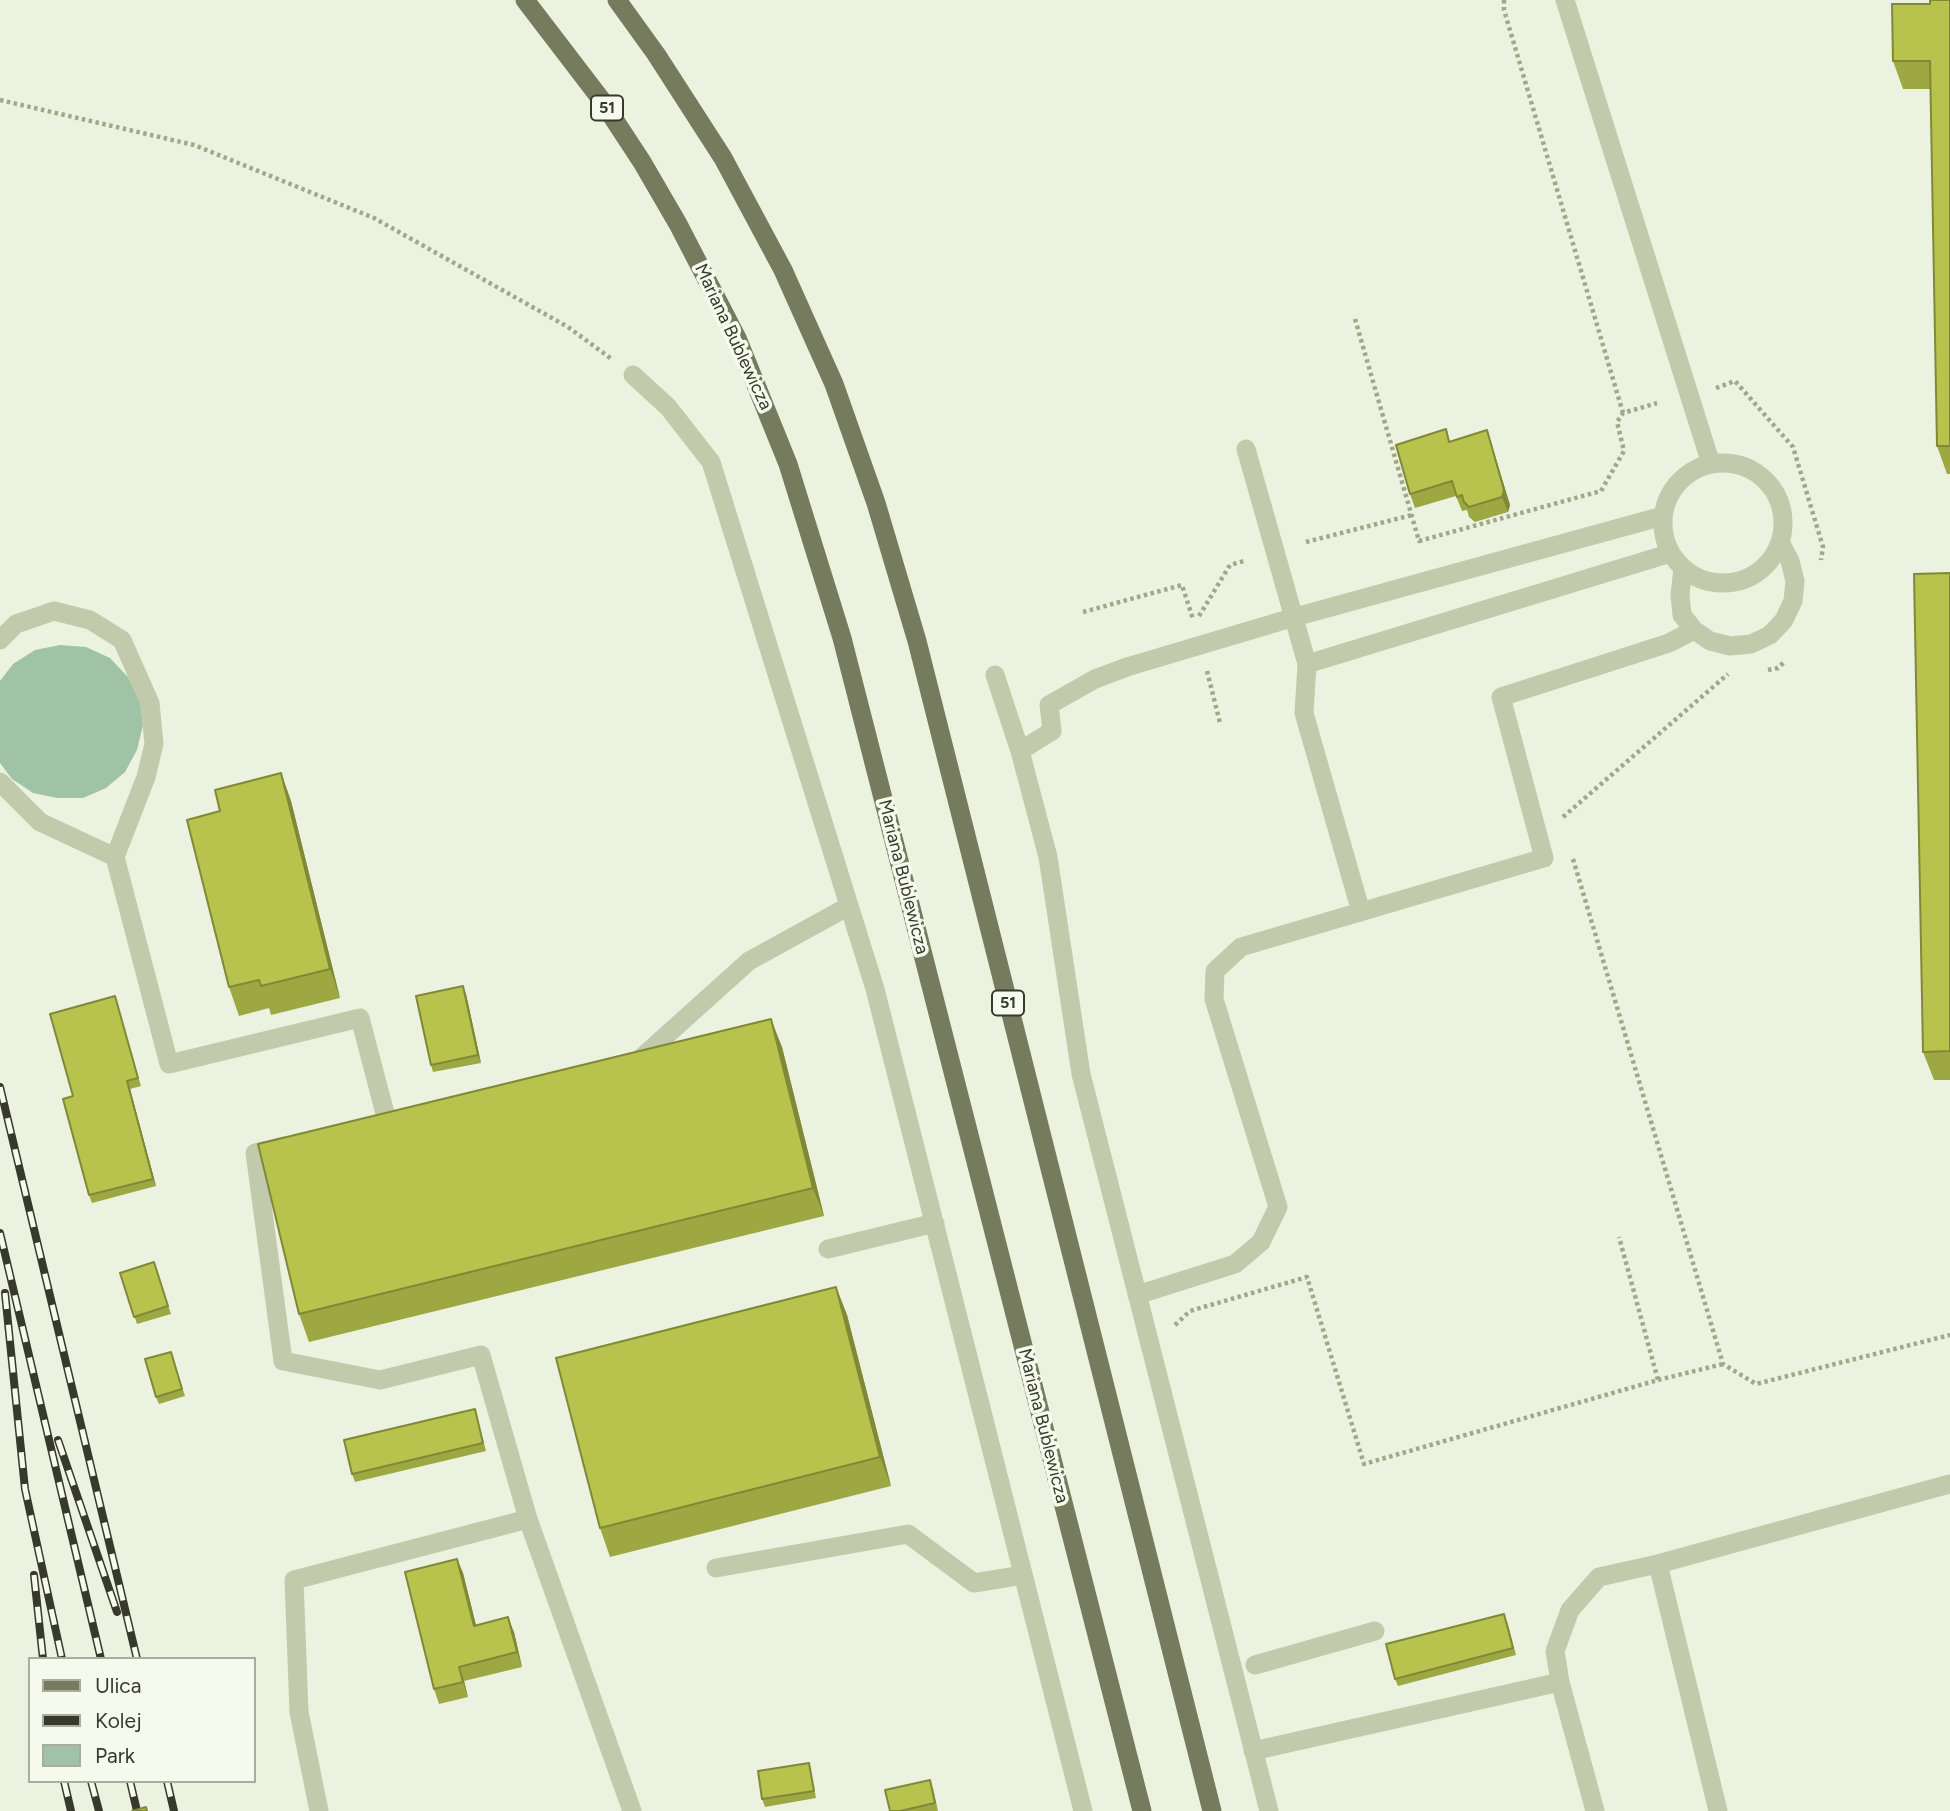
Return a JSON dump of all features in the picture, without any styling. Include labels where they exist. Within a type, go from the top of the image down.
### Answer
[{"type":"main road","name":"Mariana Bublewicza","points":[[525,0],[600,97],[678,224],[737,338],[788,464],[842,638],[1142,1811]]},
{"type":"main road","name":"51","points":[[617,0],[718,148],[783,270],[834,384],[876,503],[917,641],[1212,1811]]},
{"type":"lane","points":[[1565,0],[1712,464]]},
{"type":"lane","points":[[634,375],[668,407],[711,462],[875,989],[1083,1811]]},
{"type":"lane","points":[[1246,449],[1307,664],[1304,713],[1361,912]]},
{"type":"lane","points":[[1677,560],[1699,578],[1717,583],[1736,582],[1755,573],[1771,560],[1780,541],[1783,521],[1779,501],[1768,483],[1752,470],[1732,463],[1712,464],[1694,470],[1679,482],[1668,498],[1663,516],[1664,535],[1677,560],[1682,615],[1694,630],[1710,641],[1730,646],[1751,644],[1770,635],[1784,620],[1793,601],[1795,581],[1790,561],[1780,541]]},
{"type":"lane","points":[[1020,751],[1052,732],[1049,705],[1127,667],[1295,617],[1663,516]]},
{"type":"lane","points":[[1307,664],[1677,560]]},
{"type":"lane","points":[[0,640],[16,624],[54,611],[90,620],[122,640],[150,703],[154,744],[146,777],[115,857],[169,1064],[360,1018],[387,1121]]},
{"type":"lane","points":[[1137,1295],[1235,1264],[1261,1242],[1278,1207],[1214,999],[1215,971],[1241,947],[1544,858],[1501,697],[1669,643],[1694,630]]},
{"type":"lane","points":[[995,675],[1020,751],[1048,857],[1081,1074],[1269,1811]]},
{"type":"lane","points":[[0,782],[40,822],[115,857]]},
{"type":"lane","points":[[681,1049],[634,1061],[749,961],[849,906]]},
{"type":"lane","points":[[308,1140],[255,1153],[283,1361],[380,1380],[481,1355],[528,1520],[632,1811]]},
{"type":"lane","points":[[828,1250],[935,1223]]},
{"type":"lane","points":[[1595,1811],[1560,1682],[1555,1651],[1570,1610],[1599,1577],[1658,1564],[1950,1484]]},
{"type":"lane","points":[[319,1811],[299,1712],[294,1580],[528,1520]]},
{"type":"lane","points":[[716,1567],[908,1534],[974,1583],[1023,1576]]},
{"type":"lane","points":[[1658,1564],[1718,1811]]},
{"type":"lane","points":[[1255,1665],[1375,1631]]},
{"type":"lane","points":[[1253,1751],[1560,1682]]},
{"type":"path","points":[[1504,0],[1504,10],[1623,413]]},
{"type":"path","points":[[0,100],[194,145],[374,218],[568,327],[634,375]]},
{"type":"path","points":[[1355,319],[1419,541],[1601,491],[1625,451],[1617,422],[1623,413],[1657,403]]},
{"type":"path","points":[[1716,388],[1735,381],[1793,447],[1823,547],[1819,572]]},
{"type":"path","points":[[1306,542],[1412,515]]},
{"type":"path","points":[[1083,612],[1182,585],[1195,623],[1230,565],[1244,561]]},
{"type":"path","points":[[1766,671],[1778,668],[1786,660]]},
{"type":"path","points":[[1206,667],[1220,723]]},
{"type":"path","points":[[1561,818],[1728,674],[1735,675]]},
{"type":"path","points":[[1573,858],[1723,1364],[1756,1384],[1950,1335]]},
{"type":"path","points":[[1619,1237],[1658,1380]]},
{"type":"path","points":[[1170,1329],[1190,1311],[1307,1277],[1364,1464],[1723,1364]]},
{"type":"green space","points":[[60,645],[86,647],[110,658],[128,677],[140,700],[143,725],[137,750],[125,772],[106,788],[83,798],[57,798],[33,793],[12,779],[0,763],[0,681],[13,664],[35,650]]},
{"type":"building","points":[[1930,0],[1950,0],[1950,446],[1937,446],[1930,61],[1893,61],[1892,4],[1930,4]]},
{"type":"building","points":[[1446,429],[1449,442],[1487,430],[1504,490],[1502,497],[1469,507],[1462,495],[1457,497],[1452,481],[1410,494],[1396,445]]},
{"type":"building","points":[[1950,573],[1950,1051],[1923,1052],[1914,574]]},
{"type":"building","points":[[281,773],[330,969],[261,986],[259,980],[229,987],[187,820],[220,811],[215,790]]},
{"type":"building","points":[[463,986],[478,1055],[431,1065],[416,996]]},
{"type":"building","points":[[115,996],[138,1078],[127,1081],[153,1179],[89,1195],[63,1099],[73,1096],[50,1014]]},
{"type":"building","points":[[771,1019],[813,1188],[299,1314],[258,1144]]},
{"type":"building","points":[[154,1262],[168,1306],[134,1317],[120,1273]]},
{"type":"building","points":[[836,1287],[880,1457],[600,1528],[556,1358]]},
{"type":"building","points":[[171,1352],[182,1389],[156,1397],[145,1359]]},
{"type":"building","points":[[475,1409],[483,1443],[352,1474],[344,1440]]},
{"type":"building","points":[[457,1559],[474,1626],[508,1617],[517,1652],[459,1667],[463,1682],[434,1689],[405,1572]]},
{"type":"building","points":[[1504,1614],[1513,1648],[1395,1679],[1386,1644]]},
{"type":"building","points":[[809,1763],[814,1791],[762,1799],[758,1771]]},
{"type":"building","points":[[930,1780],[935,1803],[890,1811],[885,1790]]},
{"type":"railway","points":[[0,1087],[137,1657]]},
{"type":"railway","points":[[0,1233],[101,1657]]},
{"type":"railway","points":[[5,1293],[25,1489],[62,1657]]},
{"type":"railway","points":[[58,1440],[117,1612]]},
{"type":"railway","points":[[34,1575],[43,1657]]},
{"type":"railway","points":[[64,1783],[71,1811]]},
{"type":"railway","points":[[92,1783],[99,1811]]},
{"type":"railway","points":[[130,1783],[137,1811]]},
{"type":"railway","points":[[167,1783],[174,1811]]}]
